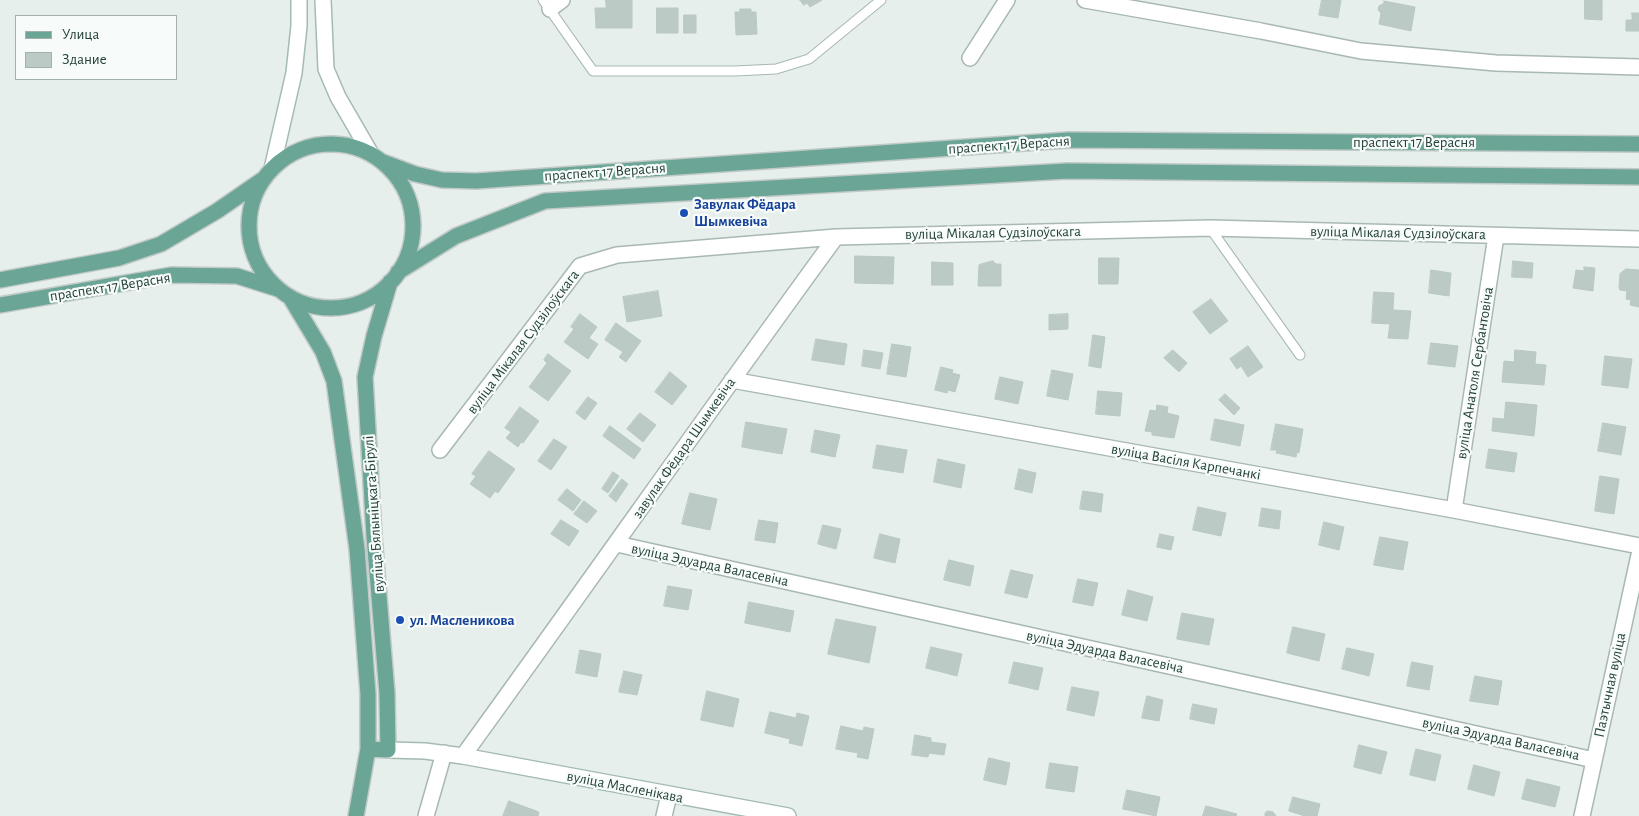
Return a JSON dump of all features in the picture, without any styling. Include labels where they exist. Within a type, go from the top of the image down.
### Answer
[{"type":"main road","name":"праспект 17 Верасня","points":[[377,158],[415,174],[442,180],[476,181],[1068,140],[1639,144]]},
{"type":"main road","points":[[319,145],[346,145],[377,158],[400,182],[411,207],[412,234],[410,247],[394,277],[368,299],[342,307],[316,306],[285,293],[261,269],[251,244],[249,217],[252,204],[268,174],[293,153],[319,145]]},
{"type":"main road","name":"праспект 17 Верасня","points":[[394,277],[456,236],[545,201],[1067,171],[1639,177]]},
{"type":"main road","name":"праспект 17 Верасня","points":[[0,280],[119,258],[161,244],[218,211],[268,174]]},
{"type":"main road","name":"праспект 17 Верасня","points":[[0,306],[171,275],[237,276],[285,293]]},
{"type":"main road","name":"вуліца Бялыніцкага-Бірулі","points":[[388,750],[387,693],[374,536],[365,377],[374,336],[394,277]]},
{"type":"main road","name":"вуліца Бялыніцкага-Бірулі","points":[[285,293],[322,352],[334,381],[356,549],[368,694],[368,749],[356,816]]},
{"type":"main road","points":[[368,749],[388,750]]},
{"type":"street","points":[[268,174],[294,73],[299,26],[299,0]]},
{"type":"street","points":[[323,0],[326,69],[338,97],[377,158]]},
{"type":"street","points":[[970,58],[1007,0]]},
{"type":"street","points":[[1085,0],[1361,51],[1496,63],[1639,67]]},
{"type":"street","name":"вуліца Мікалая Судзілоўскага","points":[[440,450],[580,266],[617,256],[836,237],[1210,228],[1639,239]]},
{"type":"street","name":"вуліца Анатоля Сербантовіча","points":[[1454,510],[1496,236]]},
{"type":"street","name":"завулак Фёдара Шымкевіча","points":[[463,756],[836,237]]},
{"type":"street","name":"вуліца Васіля Карпечанкі","points":[[732,380],[1454,510],[1639,546]]},
{"type":"street","name":"вуліца Эдуарда Валасевіча","points":[[617,544],[1594,760]]},
{"type":"street","name":"Паэтычная вуліца","points":[[1582,816],[1639,555]]},
{"type":"street","points":[[388,750],[463,756]]},
{"type":"street","points":[[426,816],[444,754]]},
{"type":"street","name":"вуліца Масленікава","points":[[463,756],[788,816]]},
{"type":"street","points":[[664,816],[669,795]]},
{"type":"lane","points":[[552,3],[593,71],[735,71],[776,69],[809,59],[881,0]]},
{"type":"lane","points":[[1210,228],[1300,355]]},
{"type":"building","points":[[606,0],[632,0],[632,28],[596,28],[595,8],[606,8]]},
{"type":"building","points":[[800,0],[822,0],[810,7],[807,3],[804,5]]},
{"type":"building","points":[[1322,0],[1341,0],[1338,18],[1319,15]]},
{"type":"building","points":[[1585,0],[1602,0],[1602,20],[1585,19]]},
{"type":"building","points":[[1384,1],[1415,7],[1411,31],[1379,24],[1381,13],[1378,10]]},
{"type":"building","points":[[657,8],[678,8],[678,33],[657,33]]},
{"type":"building","points":[[740,9],[751,9],[751,12],[756,12],[757,34],[736,35],[735,12],[740,12]]},
{"type":"building","points":[[1632,13],[1639,13],[1639,31],[1626,31],[1626,20],[1632,20]]},
{"type":"building","points":[[684,15],[696,15],[696,33],[684,33]]},
{"type":"building","points":[[855,256],[894,257],[893,284],[855,283]]},
{"type":"building","points":[[1099,258],[1119,258],[1118,284],[1099,284]]},
{"type":"building","points":[[993,261],[996,264],[1001,264],[1001,286],[978,286],[979,265]]},
{"type":"building","points":[[1513,261],[1533,263],[1532,278],[1512,277]]},
{"type":"building","points":[[932,262],[953,263],[953,285],[932,285]]},
{"type":"building","points":[[1584,267],[1595,268],[1593,291],[1573,288],[1576,270],[1584,271]]},
{"type":"building","points":[[1626,269],[1639,270],[1639,307],[1630,305],[1631,300],[1626,299],[1627,291],[1620,290],[1620,274]]},
{"type":"building","points":[[1431,270],[1451,273],[1449,296],[1429,293]]},
{"type":"building","points":[[658,291],[662,316],[627,322],[623,297]]},
{"type":"building","points":[[1374,292],[1394,293],[1393,310],[1411,311],[1408,339],[1388,338],[1390,324],[1372,323]]},
{"type":"building","points":[[1211,299],[1228,321],[1210,334],[1193,312]]},
{"type":"building","points":[[580,314],[597,327],[589,338],[598,344],[588,359],[564,342],[574,329],[571,327]]},
{"type":"building","points":[[1068,314],[1068,329],[1049,330],[1049,315]]},
{"type":"building","points":[[616,323],[641,341],[626,362],[619,357],[623,352],[605,340]]},
{"type":"building","points":[[1093,335],[1105,337],[1101,368],[1089,366]]},
{"type":"building","points":[[816,339],[847,344],[844,365],[812,360]]},
{"type":"building","points":[[1431,343],[1458,346],[1455,367],[1428,364]]},
{"type":"building","points":[[892,344],[911,347],[906,377],[887,374]]},
{"type":"building","points":[[1248,346],[1263,367],[1248,377],[1241,366],[1237,369],[1230,359]]},
{"type":"building","points":[[864,350],[883,353],[880,369],[862,366]]},
{"type":"building","points":[[1173,350],[1187,363],[1179,372],[1164,358]]},
{"type":"building","points":[[1515,350],[1536,352],[1535,364],[1546,365],[1544,385],[1502,382],[1504,361],[1514,362]]},
{"type":"building","points":[[548,354],[571,371],[548,401],[529,387],[547,363],[544,360]]},
{"type":"building","points":[[1605,356],[1632,359],[1628,388],[1602,385]]},
{"type":"building","points":[[941,367],[953,370],[952,373],[960,375],[955,392],[948,390],[947,393],[935,390]]},
{"type":"building","points":[[1052,370],[1073,374],[1068,400],[1047,396]]},
{"type":"building","points":[[670,372],[687,386],[672,405],[655,392]]},
{"type":"building","points":[[1000,377],[1023,382],[1018,404],[995,399]]},
{"type":"building","points":[[1098,391],[1122,393],[1120,416],[1096,414]]},
{"type":"building","points":[[1225,394],[1240,408],[1234,415],[1219,400]]},
{"type":"building","points":[[588,397],[597,403],[585,420],[576,413]]},
{"type":"building","points":[[1506,402],[1537,405],[1534,436],[1492,431],[1493,418],[1504,419]]},
{"type":"building","points":[[1157,405],[1168,407],[1167,413],[1179,416],[1174,438],[1152,435],[1152,432],[1145,431],[1150,410],[1156,411]]},
{"type":"building","points":[[520,407],[539,421],[518,447],[506,438],[511,432],[505,428]]},
{"type":"building","points":[[640,413],[656,425],[643,442],[627,429]]},
{"type":"building","points":[[1215,419],[1244,425],[1240,446],[1211,440]]},
{"type":"building","points":[[746,422],[787,429],[782,454],[742,447]]},
{"type":"building","points":[[1603,423],[1626,427],[1621,455],[1598,451]]},
{"type":"building","points":[[1276,424],[1303,429],[1299,453],[1297,452],[1296,457],[1276,453],[1277,450],[1271,450]]},
{"type":"building","points":[[610,426],[641,449],[634,459],[603,436]]},
{"type":"building","points":[[815,430],[840,435],[835,457],[811,452]]},
{"type":"building","points":[[554,439],[567,447],[551,470],[538,461]]},
{"type":"building","points":[[877,445],[907,450],[903,473],[873,468]]},
{"type":"building","points":[[1489,449],[1517,453],[1514,472],[1486,468]]},
{"type":"building","points":[[489,451],[515,469],[498,493],[495,491],[490,498],[470,484],[476,476],[472,474]]},
{"type":"building","points":[[938,459],[965,465],[961,488],[934,482]]},
{"type":"building","points":[[1019,469],[1036,473],[1032,493],[1015,489]]},
{"type":"building","points":[[613,472],[619,476],[608,493],[602,489]]},
{"type":"building","points":[[1600,476],[1619,479],[1614,514],[1595,511]]},
{"type":"building","points":[[622,479],[628,484],[616,502],[609,496]]},
{"type":"building","points":[[567,489],[581,500],[573,511],[558,500]]},
{"type":"building","points":[[1083,491],[1103,494],[1101,512],[1080,509]]},
{"type":"building","points":[[690,493],[717,499],[710,530],[682,524]]},
{"type":"building","points":[[584,501],[597,511],[587,523],[574,514]]},
{"type":"building","points":[[1198,507],[1226,513],[1221,536],[1193,530]]},
{"type":"building","points":[[1262,508],[1281,511],[1279,529],[1259,526]]},
{"type":"building","points":[[561,520],[579,531],[569,546],[551,534]]},
{"type":"building","points":[[759,520],[778,523],[775,543],[755,540]]},
{"type":"building","points":[[1324,522],[1344,527],[1339,550],[1319,545]]},
{"type":"building","points":[[823,525],[841,529],[836,549],[818,544]]},
{"type":"building","points":[[880,534],[900,539],[895,563],[874,558]]},
{"type":"building","points":[[1160,534],[1174,537],[1171,550],[1157,547]]},
{"type":"building","points":[[1380,537],[1408,542],[1403,570],[1374,565]]},
{"type":"building","points":[[949,560],[974,566],[970,586],[944,580]]},
{"type":"building","points":[[1011,570],[1033,575],[1027,598],[1005,593]]},
{"type":"building","points":[[1078,579],[1098,583],[1093,606],[1073,602]]},
{"type":"building","points":[[668,586],[692,590],[688,610],[664,606]]},
{"type":"building","points":[[1128,590],[1153,597],[1147,621],[1122,615]]},
{"type":"building","points":[[749,602],[794,611],[790,632],[745,623]]},
{"type":"building","points":[[1182,613],[1214,619],[1209,645],[1177,639]]},
{"type":"building","points":[[836,619],[876,627],[869,663],[828,654]]},
{"type":"building","points":[[1293,627],[1325,634],[1319,661],[1287,653]]},
{"type":"building","points":[[931,647],[962,654],[957,676],[926,668]]},
{"type":"building","points":[[1347,648],[1374,654],[1369,676],[1342,669]]},
{"type":"building","points":[[580,650],[601,654],[597,677],[576,673]]},
{"type":"building","points":[[1014,662],[1043,668],[1038,690],[1009,683]]},
{"type":"building","points":[[1412,662],[1433,666],[1429,690],[1407,686]]},
{"type":"building","points":[[624,671],[642,675],[637,695],[619,692]]},
{"type":"building","points":[[1475,676],[1502,681],[1498,705],[1470,701]]},
{"type":"building","points":[[1072,687],[1099,692],[1094,716],[1067,710]]},
{"type":"building","points":[[707,691],[739,699],[733,727],[701,720]]},
{"type":"building","points":[[1147,696],[1163,700],[1159,721],[1142,718]]},
{"type":"building","points":[[1193,704],[1217,709],[1214,724],[1190,719]]},
{"type":"building","points":[[770,712],[796,718],[797,713],[809,716],[802,746],[789,743],[790,739],[765,733]]},
{"type":"building","points":[[841,726],[863,731],[864,727],[874,729],[868,759],[857,757],[858,753],[836,749]]},
{"type":"building","points":[[915,735],[931,738],[931,742],[946,744],[944,755],[929,753],[928,757],[912,755]]},
{"type":"building","points":[[1359,745],[1387,752],[1381,774],[1354,767]]},
{"type":"building","points":[[1416,749],[1441,755],[1435,781],[1410,775]]},
{"type":"building","points":[[989,758],[1010,763],[1006,785],[984,780]]},
{"type":"building","points":[[1050,763],[1078,767],[1074,792],[1046,788]]},
{"type":"building","points":[[1474,765],[1500,772],[1494,796],[1468,789]]},
{"type":"building","points":[[1527,779],[1560,787],[1555,807],[1522,799]]},
{"type":"building","points":[[1127,790],[1160,797],[1156,816],[1123,809]]},
{"type":"building","points":[[1293,797],[1320,804],[1317,816],[1305,816],[1289,811]]},
{"type":"building","points":[[509,801],[539,812],[538,816],[503,816]]},
{"type":"building","points":[[1206,806],[1237,814],[1236,816],[1203,816]]},
{"type":"building","points":[[1268,811],[1273,812],[1276,816],[1265,816],[1265,813]]},
{"type":"place","name":"Завулак Фёдара Шымкевіча","points":[[684,213]]},
{"type":"place","name":"ул. Масленикова","points":[[400,620]]}]
